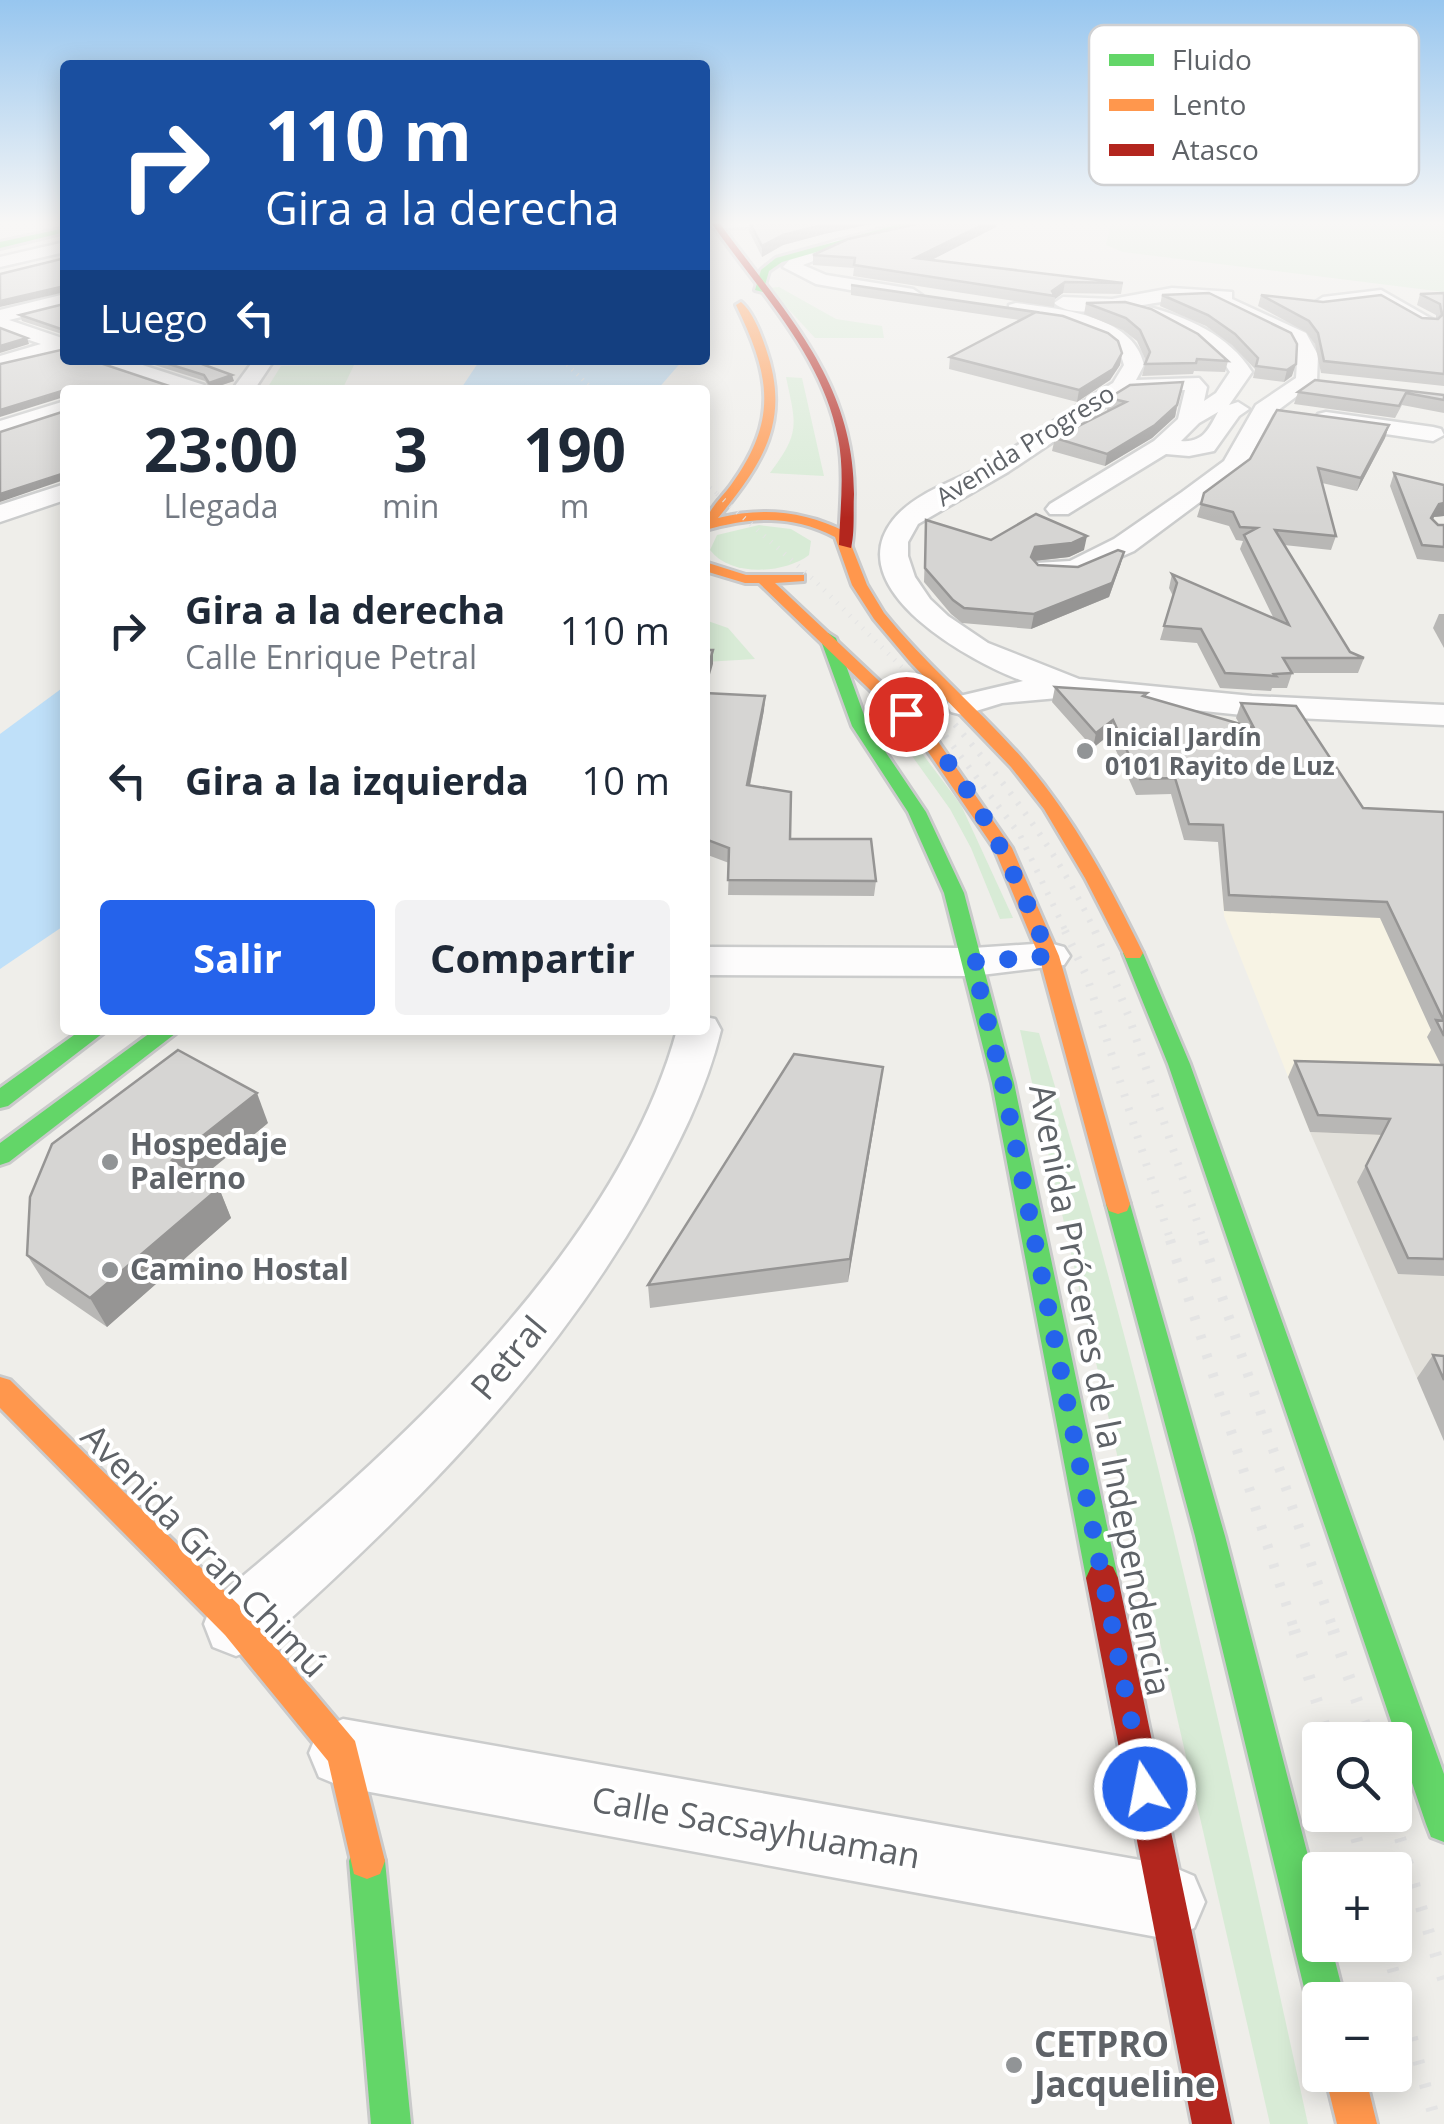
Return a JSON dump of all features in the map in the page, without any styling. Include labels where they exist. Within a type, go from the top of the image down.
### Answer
[{"type":"main road","points":[[710,520],[755,465],[776,410],[775,382],[750,320]]},
{"type":"main road","points":[[712,575],[787,580],[827,570],[847,549],[844,438],[837,411],[815,367],[782,320]]},
{"type":"main road","points":[[710,525],[742,515],[790,515],[829,526],[841,535],[861,589],[882,619],[1036,786],[1088,863],[1145,978],[1206,1139],[1444,1824]]},
{"type":"main road","name":"Avenida Próceres de la Independencia","points":[[764,580],[922,731],[951,769],[1003,848],[1049,956],[1210,1536],[1322,1982]]},
{"type":"main road","name":"Avenida Próceres de la Independencia","points":[[828,638],[860,726],[933,841],[954,893],[973,962],[1003,1083],[1212,2124]]},
{"type":"main road","points":[[0,1100],[89,1035]]},
{"type":"main road","points":[[0,1156],[162,1035]]},
{"type":"main road","name":"Avenida Gran Chimú","points":[[0,1388],[236,1624],[344,1754],[372,1882],[391,2124]]},
{"type":"main road","points":[[1349,2092],[1357,2124]]},
{"type":"street","points":[[0,320],[60,344]]},
{"type":"street","name":"Avenida Progreso","points":[[1070,686],[983,655],[942,629],[914,598],[896,568],[892,550],[900,530],[914,515],[1000,467],[1121,388],[1134,365],[1128,348],[1115,337],[1071,320]]},
{"type":"street","points":[[1059,509],[1162,446],[1189,421],[1224,398],[1240,372],[1236,362],[1196,334],[1163,320]]},
{"type":"street","points":[[1046,569],[1076,569],[1124,545],[1234,465],[1264,410],[1315,382],[1304,346],[1289,332],[1264,320]]},
{"type":"street","points":[[1386,326],[1435,321]]},
{"type":"street","points":[[1289,332],[1316,330]]},
{"type":"street","points":[[0,362],[60,346]]},
{"type":"street","points":[[122,365],[182,385]]},
{"type":"street","points":[[140,385],[162,378]]},
{"type":"street","points":[[1121,388],[1191,383],[1196,387],[1189,421]]},
{"type":"street","points":[[0,428],[60,410]]},
{"type":"street","points":[[1162,446],[1203,450],[1213,444],[1230,411],[1264,410],[1435,450]]},
{"type":"street","points":[[0,514],[60,494]]},
{"type":"street","points":[[963,705],[984,678],[983,655]]},
{"type":"street","points":[[963,705],[1017,688],[1070,686],[1232,705],[1444,715]]},
{"type":"street","points":[[710,976],[1049,956]]},
{"type":"street","name":"Petral","points":[[236,1624],[314,1558],[440,1438],[538,1326],[612,1222],[663,1128],[697,1035]]},
{"type":"street","name":"Calle Sacsayhuaman","points":[[344,1754],[1168,1902]]},
{"type":"shaded area","points":[[1222,886],[1444,894],[1444,1138],[1310,1132],[1224,916]]},
{"type":"shaded area","points":[[1310,1132],[1444,1138],[1444,1441],[1417,1378]]},
{"type":"green space","points":[[799,320],[843,320],[882,326],[884,338],[815,338]]},
{"type":"green space","points":[[354,365],[344,385],[269,385],[281,366]]},
{"type":"green space","points":[[786,377],[802,378],[824,476],[770,473],[787,447],[793,428]]},
{"type":"green space","points":[[759,525],[791,529],[811,541],[809,555],[786,566],[758,570],[730,565],[710,550],[717,535]]},
{"type":"green space","points":[[710,622],[728,628],[755,659],[710,662]]},
{"type":"green space","points":[[906,732],[961,805],[1013,918],[1000,919],[950,809],[897,735]]},
{"type":"green space","points":[[1020,1030],[1039,1033],[1116,1303],[1216,1713],[1308,2124],[1270,2124]]},
{"type":"water","points":[[477,365],[679,365],[661,385],[463,385]]},
{"type":"water","points":[[60,690],[60,928],[0,969],[0,734]]},
{"type":"building","points":[[35,320],[60,320],[60,329]]},
{"type":"building","points":[[1020,320],[1074,320],[1108,333],[1118,341],[1122,353],[1113,369],[1079,390],[950,357]]},
{"type":"building","points":[[1128,320],[1172,320],[1198,334],[1228,361],[1197,359],[1196,363],[1145,364],[1150,352],[1140,330]]},
{"type":"building","points":[[1215,320],[1265,320],[1291,333],[1297,344],[1296,364],[1287,370],[1256,366],[1258,358]]},
{"type":"building","points":[[1444,320],[1444,374],[1324,361],[1318,333],[1309,321]]},
{"type":"building","points":[[0,328],[27,338],[0,346]]},
{"type":"building","points":[[60,350],[60,365],[106,365],[166,385],[60,385],[60,392],[0,410],[0,364]]},
{"type":"building","points":[[172,365],[205,365],[232,375],[209,383],[204,375]]},
{"type":"building","points":[[1315,380],[1444,395],[1444,400],[1406,393],[1399,406],[1298,392]]},
{"type":"building","points":[[1183,382],[1177,405],[1155,425],[1107,454],[1055,438],[1126,402],[1109,398],[1130,385]]},
{"type":"building","points":[[1277,410],[1389,425],[1361,478],[1318,468],[1336,536],[1275,530],[1350,652],[1364,658],[1283,658],[1292,673],[1225,673],[1201,629],[1164,626],[1177,583],[1172,574],[1289,625],[1244,535],[1257,528],[1240,527],[1233,512],[1201,504],[1204,493],[1250,459]]},
{"type":"building","points":[[60,413],[60,475],[0,494],[0,432]]},
{"type":"building","points":[[1394,473],[1444,485],[1444,503],[1439,504],[1431,518],[1444,525],[1444,547],[1422,545]]},
{"type":"building","points":[[1036,514],[1087,536],[1072,543],[1035,547],[1031,557],[1038,565],[1078,567],[1118,550],[1124,552],[1112,583],[1034,614],[964,608],[925,568],[926,520],[991,540]]},
{"type":"building","points":[[1055,687],[1147,693],[1143,696],[1254,728],[1241,703],[1296,706],[1363,808],[1444,812],[1444,1021],[1387,902],[1229,895],[1223,825],[1189,824],[1175,778],[1140,779],[1113,720],[1096,733]]},
{"type":"building","points":[[710,693],[765,696],[747,785],[791,792],[790,839],[871,839],[876,881],[728,880],[729,848],[710,841]]},
{"type":"building","points":[[178,1050],[257,1093],[172,1160],[219,1188],[90,1298],[27,1255],[30,1197],[52,1144]]},
{"type":"building","points":[[794,1054],[883,1067],[850,1259],[648,1285]]},
{"type":"building","points":[[1295,1061],[1444,1065],[1444,1259],[1408,1258],[1366,1166],[1390,1119],[1318,1115]]},
{"type":"building","points":[[1433,1355],[1444,1356],[1444,1380]]},
{"type":"railway","points":[[567,365],[589,385]]},
{"type":"railway","points":[[710,487],[720,496]]},
{"type":"railway","points":[[717,494],[814,580],[922,687]]},
{"type":"railway","points":[[922,687],[972,744],[1040,835],[1096,934]]},
{"type":"railway","points":[[938,726],[1020,835],[1067,934]]},
{"type":"railway","points":[[1065,931],[1087,977],[1171,1242]]},
{"type":"railway","points":[[1095,931],[1129,1017],[1204,1242]]},
{"type":"railway","points":[[1170,1240],[1295,1632]]},
{"type":"railway","points":[[1203,1240],[1334,1632]]},
{"type":"railway","points":[[1294,1630],[1323,1722]]},
{"type":"railway","points":[[1333,1630],[1364,1722]]},
{"type":"railway","points":[[1355,1832],[1360,1852]]},
{"type":"railway","points":[[1398,1832],[1444,1982]]},
{"type":"railway","points":[[1391,1962],[1436,2124]]},
{"type":"traffic: fast","points":[[828,638],[860,726],[917,812],[954,893],[1003,1083],[1102,1578]]},
{"type":"traffic: fast","points":[[1133,953],[1179,1064],[1444,1824]]},
{"type":"traffic: fast","points":[[0,1100],[89,1035]]},
{"type":"traffic: fast","points":[[0,1156],[162,1035]]},
{"type":"traffic: fast","points":[[1118,1204],[1210,1536],[1322,1982]]},
{"type":"traffic: fast","points":[[367,1861],[391,2124]]},
{"type":"traffic: slow","points":[[710,519],[748,470],[770,422],[768,370],[748,320]]},
{"type":"traffic: slow","points":[[710,525],[740,517],[774,515],[808,520],[841,535],[859,585],[879,616],[916,660],[1017,763],[1051,807],[1095,878],[1133,953]]},
{"type":"traffic: slow","points":[[710,568],[745,579],[799,578]]},
{"type":"traffic: slow","points":[[764,580],[922,731],[1003,848],[1049,956],[1118,1204]]},
{"type":"traffic: slow","points":[[0,1389],[236,1624],[343,1753],[367,1861]]},
{"type":"traffic: slow","points":[[1349,2092],[1357,2124]]},
{"type":"traffic: jam","points":[[788,320],[823,378],[844,437],[846,545]]},
{"type":"traffic: jam","points":[[1102,1578],[1212,2124]]},
{"type":"place","name":"Inicial Jardín 0101 Rayito de Luz","points":[[1085,751]]},
{"type":"place","name":"Hospedaje Palerno","points":[[110,1162]]},
{"type":"place","name":"Camino Hostal","points":[[110,1270]]},
{"type":"place","name":"CETPRO Jacqueline","points":[[1014,2065]]},
{"type":"route","points":[[906,714],[951,769],[1003,848],[1049,956],[973,962],[1003,1083],[1145,1789]]}]
